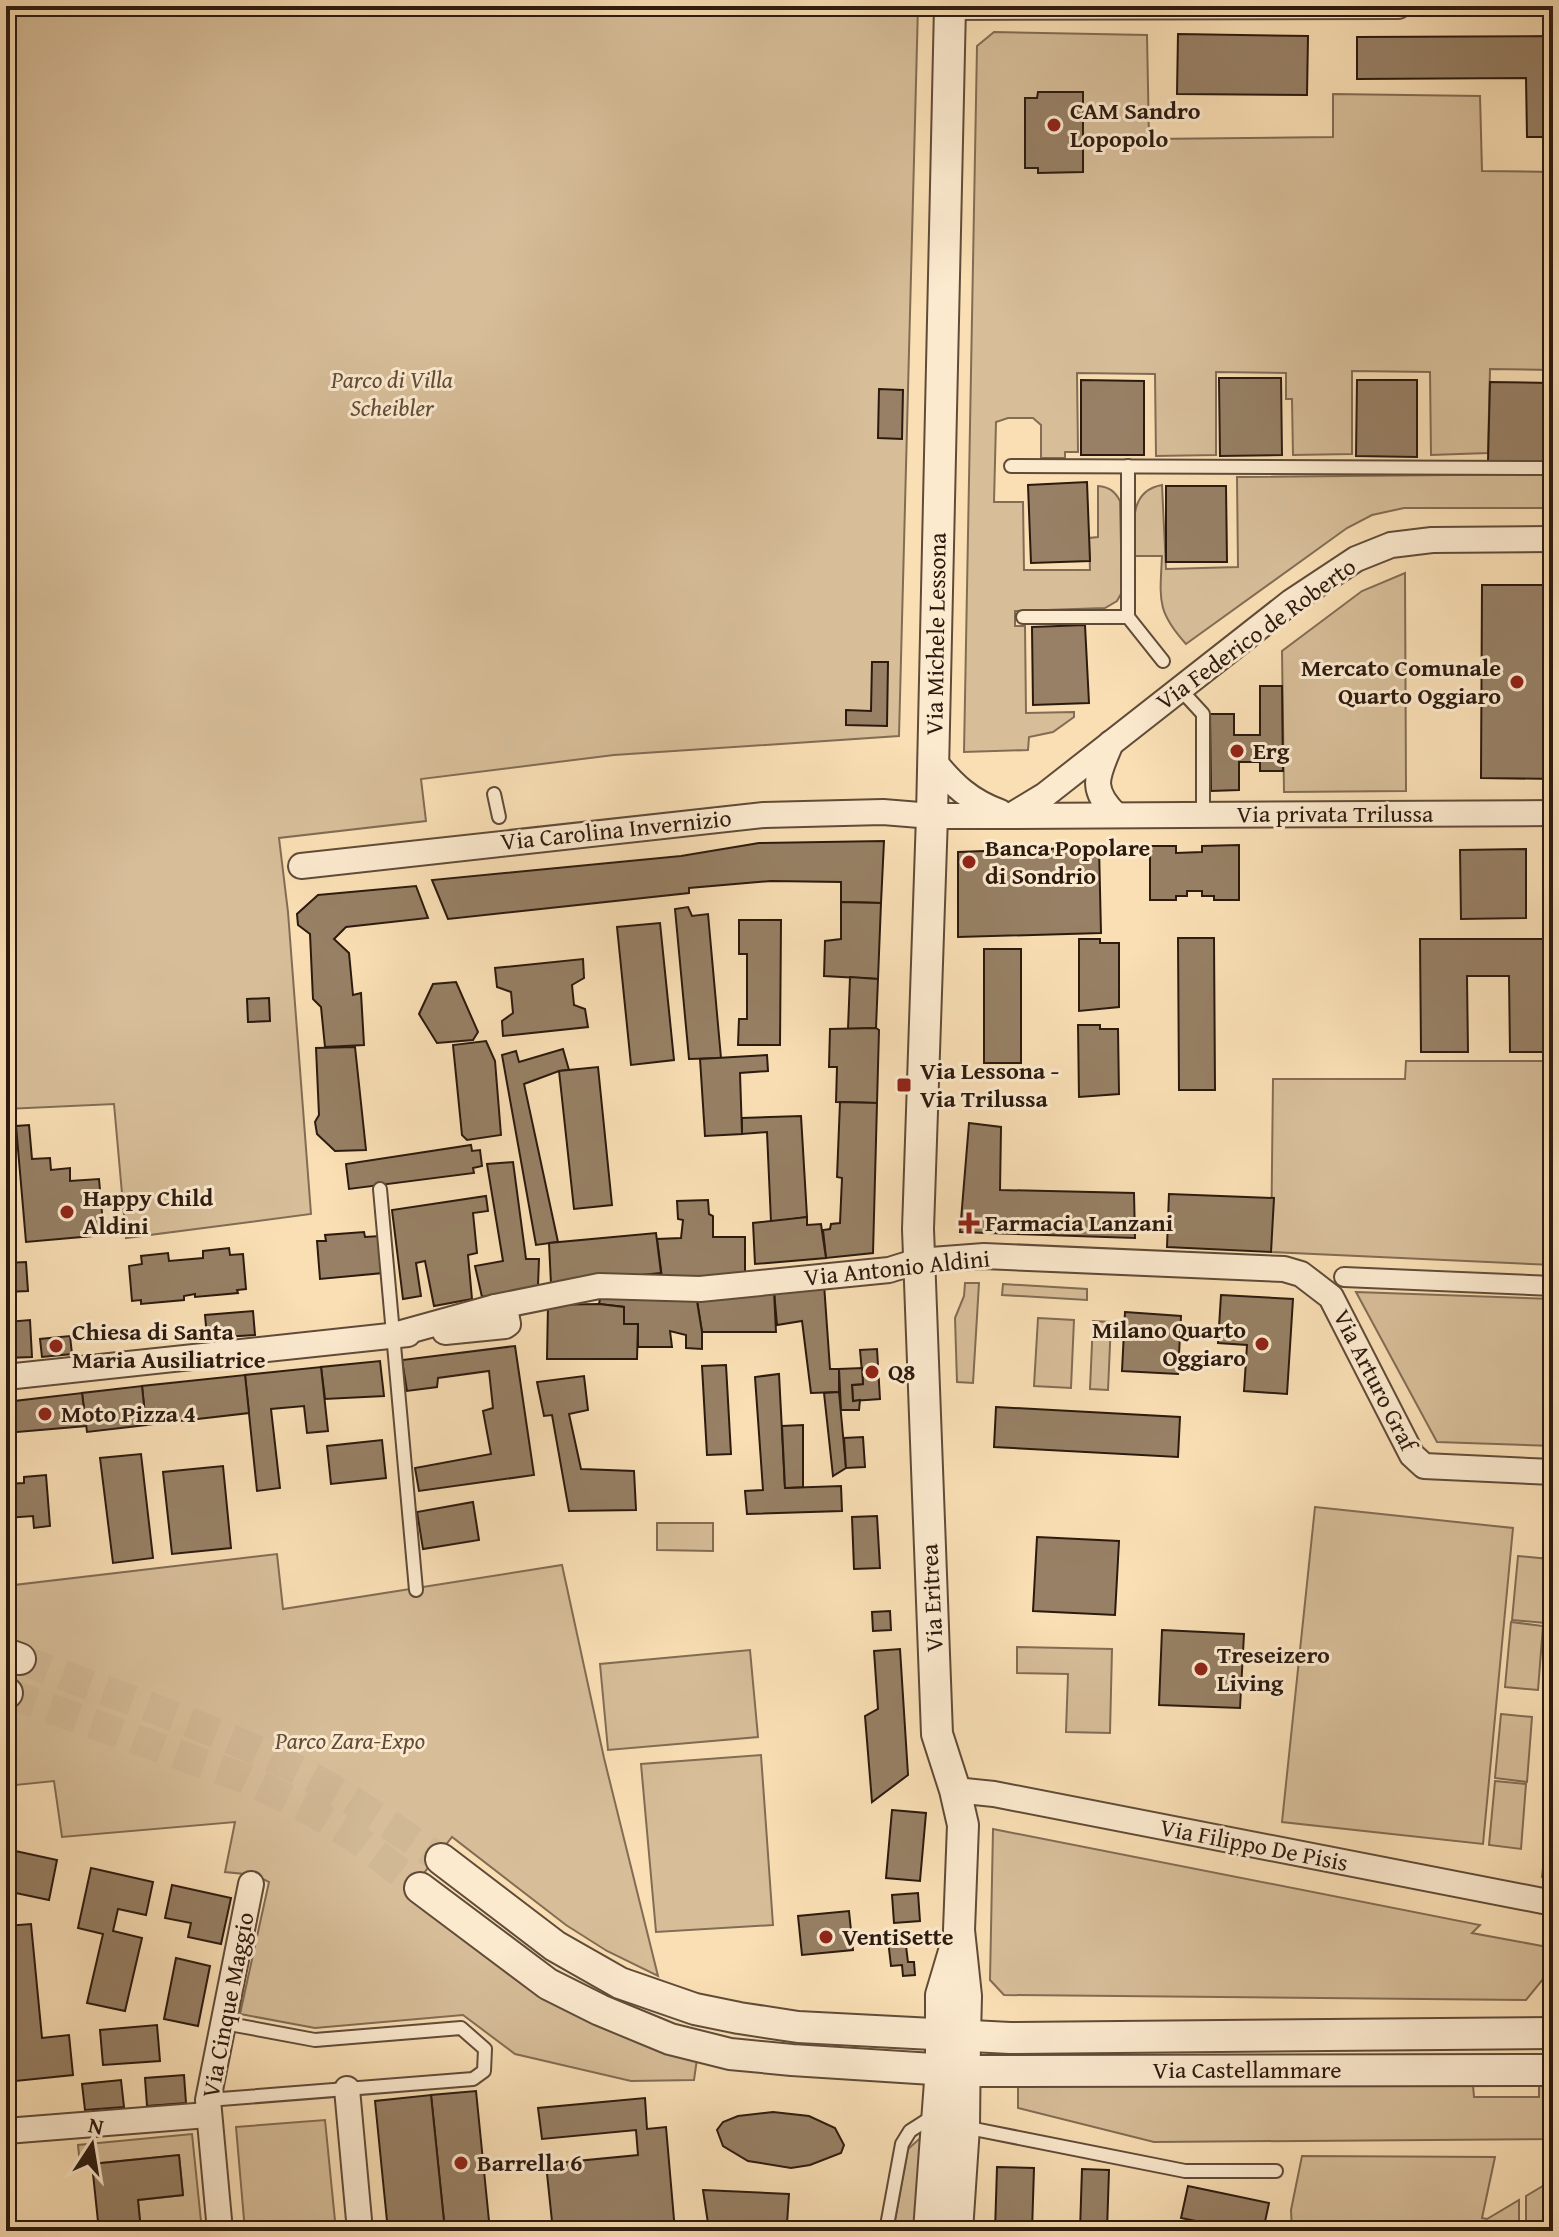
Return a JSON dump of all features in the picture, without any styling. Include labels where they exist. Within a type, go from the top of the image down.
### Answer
[{"type":"street","points":[[950,7],[1398,6]]},
{"type":"street","name":"Via Michele Lessona","points":[[918,1261],[932,816],[950,7]]},
{"type":"street","name":"Via Federico de Roberto","points":[[1010,816],[1045,795],[1291,602],[1356,559],[1391,545],[1432,540],[1553,539]]},
{"type":"street","points":[[1111,742],[1099,772],[1097,787],[1103,803],[1116,815]]},
{"type":"street","points":[[933,760],[956,789],[979,804],[1010,816]]},
{"type":"street","name":"Via Carolina Invernizio","points":[[301,866],[764,815],[883,812],[932,816]]},
{"type":"street","name":"Via privata Trilussa","points":[[1116,815],[1553,813]]},
{"type":"street","points":[[932,816],[1116,815]]},
{"type":"street","name":"Via Antonio Aldini","points":[[6,1377],[394,1335],[495,1307],[599,1286],[700,1289],[889,1270],[918,1261],[984,1256],[1269,1267],[1301,1274]]},
{"type":"street","name":"Via Eritrea","points":[[918,1261],[937,1734],[963,1825],[959,1930],[941,1995],[953,2035],[951,2120],[957,2231]]},
{"type":"street","name":"Via Arturo Graf","points":[[1301,1274],[1331,1297],[1412,1455],[1424,1466],[1553,1472]]},
{"type":"street","points":[[1344,1277],[1553,1286]]},
{"type":"street","name":"Via Filippo De Pisis","points":[[955,1790],[980,1791],[1553,1903]]},
{"type":"street","name":"Via Castellammare","points":[[441,1859],[555,1946],[620,1983],[680,2004],[739,2018],[798,2027],[1010,2038],[1553,2033]]},
{"type":"street","name":"Via Cinque Maggio","points":[[6,2131],[208,2108],[251,1884]]},
{"type":"street","name":"Via Castellammare","points":[[420,1888],[548,1984],[670,2039],[730,2054],[952,2070],[1553,2070]]},
{"type":"street","points":[[347,2089],[360,2231]]},
{"type":"street","points":[[208,2108],[220,2231]]},
{"type":"street","name":"Via Eritrea","points":[[929,2231],[951,2120]]},
{"type":"lane","points":[[1011,466],[1553,468]]},
{"type":"lane","points":[[1128,466],[1128,617],[1163,661]]},
{"type":"lane","points":[[1023,617],[1128,617]]},
{"type":"lane","points":[[1180,689],[1203,714],[1203,815]]},
{"type":"lane","points":[[494,794],[499,817]]},
{"type":"lane","points":[[380,1189],[416,1590]]},
{"type":"lane","points":[[208,2108],[347,2089],[473,2079],[484,2071],[485,2049],[461,2028],[315,2040],[224,2023]]},
{"type":"lane","points":[[886,2231],[902,2144],[910,2131],[951,2120],[1185,2171],[1276,2171]]},
{"type":"green space","name":"Parco di Villa Scheibler","points":[[6,6],[918,6],[899,736],[614,755],[421,779],[426,821],[279,838],[288,912],[311,1214],[126,1238],[114,1104],[6,1109]]},
{"type":"green space","points":[[994,32],[1147,35],[1149,139],[1333,137],[1333,94],[1480,96],[1482,171],[1553,172],[1553,370],[1490,369],[1488,453],[1431,455],[1430,372],[1352,371],[1352,454],[1293,455],[1292,399],[1286,399],[1286,373],[1216,372],[1216,455],[1156,456],[1155,374],[1077,373],[1078,452],[1065,452],[1065,458],[1041,458],[1041,425],[1033,418],[1008,418],[996,422],[994,502],[1023,502],[1024,570],[1090,570],[1089,538],[1098,537],[1098,486],[1111,490],[1120,501],[1122,592],[1117,601],[1105,608],[1015,611],[1015,626],[1025,626],[1026,713],[1074,712],[1074,717],[1053,732],[1029,737],[1028,750],[964,752],[977,46]]},
{"type":"green space","points":[[1547,474],[1553,477],[1553,508],[1404,508],[1372,515],[1347,528],[1186,644],[1169,622],[1162,604],[1162,556],[1135,556],[1134,523],[1138,503],[1151,489],[1162,485],[1166,569],[1238,567],[1237,477]]},
{"type":"green space","points":[[1405,573],[1406,791],[1284,792],[1282,651],[1362,591]]},
{"type":"green space","points":[[1406,1061],[1553,1061],[1553,1265],[1271,1252],[1273,1079],[1405,1079]]},
{"type":"green space","points":[[965,1283],[979,1283],[973,1383],[957,1382],[955,1318],[964,1296]]},
{"type":"green space","points":[[1003,1284],[1087,1289],[1087,1300],[1002,1295]]},
{"type":"green space","points":[[1356,1292],[1553,1299],[1553,1446],[1437,1442]]},
{"type":"green space","points":[[1038,1318],[1074,1320],[1071,1388],[1034,1386]]},
{"type":"green space","points":[[1093,1321],[1111,1322],[1108,1390],[1090,1389]]},
{"type":"green space","points":[[1315,1507],[1513,1528],[1483,1844],[1282,1822]]},
{"type":"green space","points":[[657,1523],[713,1523],[713,1551],[657,1550]]},
{"type":"green space","name":"Parco Zara-Expo","points":[[277,1554],[283,1609],[562,1565],[604,1758],[658,1976],[607,1951],[566,1925],[452,1837],[407,1895],[541,1991],[697,2059],[694,2080],[631,2081],[515,2054],[463,2015],[315,2028],[240,2014],[269,1882],[255,1875],[225,1872],[235,1822],[62,1837],[54,1781],[6,1786],[6,1586]]},
{"type":"green space","points":[[1518,1556],[1549,1559],[1545,1623],[1512,1620]]},
{"type":"green space","points":[[1511,1622],[1543,1626],[1538,1690],[1505,1687]]},
{"type":"green space","points":[[1017,1647],[1112,1649],[1110,1733],[1066,1732],[1068,1674],[1017,1673]]},
{"type":"green space","points":[[750,1650],[758,1737],[608,1750],[600,1664]]},
{"type":"green space","points":[[1501,1714],[1532,1717],[1527,1782],[1495,1778]]},
{"type":"green space","points":[[761,1755],[773,1925],[656,1932],[641,1764]]},
{"type":"green space","points":[[1553,1780],[1553,1879],[1542,1877]]},
{"type":"green space","points":[[1495,1781],[1526,1784],[1521,1849],[1489,1845]]},
{"type":"green space","points":[[993,1829],[1480,1925],[1472,1933],[1553,1948],[1553,1967],[1526,2000],[1004,1995],[990,1980]]},
{"type":"green space","points":[[1473,2085],[1474,2097],[1539,2097],[1539,2085],[1553,2085],[1553,2139],[1154,2142],[1018,2108],[1018,2086]]},
{"type":"green space","points":[[325,2120],[336,2231],[245,2231],[236,2127]]},
{"type":"green space","points":[[926,2133],[922,2231],[893,2231],[908,2149]]},
{"type":"green space","points":[[192,2134],[202,2231],[141,2231],[138,2200],[183,2195],[179,2155],[80,2165],[78,2145]]},
{"type":"green space","points":[[1302,2156],[1495,2157],[1482,2218],[1487,2219],[1519,2200],[1519,2231],[1292,2231],[1291,2210]]},
{"type":"green space","points":[[1553,2180],[1553,2224],[1543,2224],[1543,2231],[1526,2231],[1526,2196]]},
{"type":"building","points":[[1178,34],[1308,36],[1307,95],[1177,94]]},
{"type":"building","points":[[1553,36],[1553,137],[1527,137],[1526,78],[1357,79],[1357,37]]},
{"type":"building","name":"CAM Sandro Lopopolo","points":[[1038,92],[1083,92],[1083,172],[1038,173],[1038,168],[1025,168],[1025,98],[1037,98]]},
{"type":"building","points":[[1219,378],[1281,378],[1282,455],[1220,456]]},
{"type":"building","points":[[1081,380],[1144,381],[1144,455],[1081,455]]},
{"type":"building","points":[[1357,380],[1417,380],[1417,457],[1356,456]]},
{"type":"building","points":[[1490,382],[1550,383],[1548,462],[1488,461]]},
{"type":"building","points":[[879,389],[903,390],[902,439],[878,438]]},
{"type":"building","points":[[1087,482],[1090,561],[1031,563],[1028,485]]},
{"type":"building","points":[[1166,486],[1226,486],[1227,562],[1166,562]]},
{"type":"building","name":"Mercato Comunale Quarto Oggiaro","points":[[1482,585],[1553,585],[1553,779],[1481,778]]},
{"type":"building","points":[[1085,625],[1089,703],[1033,705],[1032,627]]},
{"type":"building","points":[[872,662],[888,662],[887,726],[846,725],[846,710],[871,711]]},
{"type":"building","points":[[1260,686],[1282,686],[1283,771],[1260,771],[1260,762],[1239,762],[1239,790],[1211,791],[1210,714],[1234,714],[1234,735],[1260,735]]},
{"type":"building","points":[[884,841],[881,903],[841,902],[841,882],[771,881],[689,888],[689,893],[448,919],[432,880],[681,856],[759,843]]},
{"type":"building","points":[[1239,845],[1239,900],[1214,900],[1214,896],[1202,896],[1202,891],[1187,891],[1187,896],[1176,896],[1176,900],[1150,900],[1150,846],[1176,846],[1176,853],[1202,852],[1202,846]]},
{"type":"building","points":[[1099,847],[1101,933],[958,937],[958,852]]},
{"type":"building","points":[[1526,849],[1526,918],[1461,919],[1460,850]]},
{"type":"building","points":[[416,886],[428,918],[346,927],[334,939],[349,953],[353,995],[361,993],[364,1045],[325,1047],[321,1007],[313,999],[310,934],[298,925],[297,914],[318,895]]},
{"type":"building","points":[[841,902],[881,903],[878,979],[824,976],[825,941],[841,939]]},
{"type":"building","points":[[688,907],[692,916],[708,914],[721,1058],[689,1059],[675,909]]},
{"type":"building","points":[[739,920],[781,920],[780,1045],[738,1045],[739,1019],[747,1019],[747,954],[739,954]]},
{"type":"building","points":[[660,923],[674,1060],[631,1065],[617,927]]},
{"type":"building","points":[[1178,938],[1214,938],[1215,1090],[1179,1090]]},
{"type":"building","points":[[1079,939],[1119,943],[1119,1007],[1079,1011]]},
{"type":"building","points":[[1420,939],[1553,939],[1553,1052],[1510,1052],[1509,976],[1467,976],[1468,1052],[1421,1052]]},
{"type":"building","points":[[984,949],[1021,949],[1021,1063],[984,1063]]},
{"type":"building","points":[[583,959],[584,978],[572,985],[574,1005],[585,1009],[588,1027],[503,1036],[502,1021],[513,1013],[511,992],[497,987],[495,968]]},
{"type":"building","points":[[850,977],[878,979],[876,1028],[848,1029]]},
{"type":"building","points":[[456,982],[478,1032],[473,1040],[437,1043],[419,1014],[433,984]]},
{"type":"building","points":[[269,998],[270,1021],[248,1022],[247,999]]},
{"type":"building","points":[[1078,1025],[1118,1029],[1119,1094],[1079,1097]]},
{"type":"building","points":[[830,1029],[879,1030],[877,1103],[836,1102],[837,1067],[829,1067]]},
{"type":"building","points":[[486,1041],[495,1061],[501,1135],[467,1140],[462,1135],[453,1045]]},
{"type":"building","points":[[355,1047],[366,1150],[335,1151],[317,1134],[316,1048]]},
{"type":"building","points":[[563,1049],[569,1070],[524,1084],[558,1242],[536,1245],[502,1055],[516,1051],[519,1062]]},
{"type":"building","points":[[767,1055],[768,1071],[740,1073],[742,1134],[705,1136],[700,1059]]},
{"type":"building","points":[[598,1067],[612,1205],[574,1209],[559,1071]]},
{"type":"building","points":[[840,1102],[877,1103],[873,1253],[826,1258],[823,1230],[830,1229],[831,1224],[840,1223],[842,1178],[837,1177]]},
{"type":"building","points":[[801,1116],[807,1217],[771,1222],[767,1132],[742,1134],[742,1118]]},
{"type":"building","points":[[969,1123],[1001,1127],[1000,1190],[1134,1193],[1135,1238],[960,1232]]},
{"type":"building","points":[[29,1125],[32,1159],[50,1158],[51,1170],[70,1168],[70,1181],[99,1179],[104,1235],[26,1242],[16,1126]]},
{"type":"building","points":[[471,1145],[472,1151],[480,1150],[482,1166],[473,1168],[474,1173],[349,1189],[346,1164]]},
{"type":"building","points":[[513,1162],[526,1259],[539,1259],[538,1286],[482,1297],[475,1266],[503,1261],[487,1164]]},
{"type":"building","points":[[1169,1194],[1274,1198],[1271,1252],[1167,1247]]},
{"type":"building","points":[[486,1196],[488,1211],[473,1213],[477,1253],[468,1255],[472,1299],[434,1306],[425,1261],[416,1263],[421,1296],[403,1299],[392,1210]]},
{"type":"building","points":[[708,1200],[709,1214],[713,1216],[713,1237],[745,1237],[745,1276],[662,1278],[657,1239],[681,1238],[683,1220],[678,1219],[677,1201]]},
{"type":"building","points":[[807,1217],[807,1225],[821,1224],[826,1258],[755,1264],[753,1223]]},
{"type":"building","points":[[364,1232],[365,1237],[380,1236],[383,1273],[320,1279],[317,1241],[326,1241],[325,1235]]},
{"type":"building","points":[[656,1233],[661,1273],[551,1284],[549,1243]]},
{"type":"building","points":[[229,1248],[230,1255],[243,1254],[246,1289],[237,1290],[238,1293],[195,1297],[195,1294],[184,1296],[184,1300],[141,1304],[141,1300],[132,1301],[129,1266],[142,1264],[141,1256],[168,1253],[169,1261],[203,1258],[203,1251]]},
{"type":"building","points":[[26,1262],[28,1291],[6,1292],[6,1263]]},
{"type":"building","points":[[824,1284],[830,1369],[839,1369],[839,1392],[811,1393],[802,1321],[777,1325],[774,1291]]},
{"type":"building","points":[[774,1291],[776,1332],[702,1332],[697,1301]]},
{"type":"building","points":[[601,1294],[697,1301],[702,1349],[686,1348],[686,1335],[670,1331],[672,1347],[638,1347],[638,1324],[624,1324],[624,1307],[599,1304]]},
{"type":"building","name":"Milano Quarto Oggiaro","points":[[1221,1295],[1293,1299],[1287,1394],[1244,1391],[1247,1345],[1218,1343]]},
{"type":"building","points":[[548,1305],[624,1307],[624,1324],[638,1324],[637,1359],[547,1359]]},
{"type":"building","points":[[6,1307],[7,1322],[30,1320],[32,1357],[6,1358]]},
{"type":"building","points":[[253,1311],[255,1335],[207,1338],[205,1315]]},
{"type":"building","points":[[1125,1312],[1181,1316],[1178,1374],[1122,1371]]},
{"type":"building","name":"Chiesa di Santa Maria Ausiliatrice","points":[[70,1336],[72,1354],[42,1357],[40,1339]]},
{"type":"building","points":[[515,1346],[534,1475],[419,1491],[415,1468],[491,1454],[483,1411],[493,1408],[489,1371],[438,1378],[437,1387],[407,1391],[402,1360]]},
{"type":"building","points":[[877,1349],[880,1399],[853,1401],[852,1385],[863,1384],[860,1350]]},
{"type":"building","points":[[380,1361],[384,1396],[325,1399],[321,1367]]},
{"type":"building","points":[[726,1365],[731,1454],[707,1455],[702,1366]]},
{"type":"building","points":[[321,1367],[328,1431],[307,1433],[304,1406],[271,1409],[280,1488],[257,1491],[245,1375]]},
{"type":"building","points":[[862,1368],[863,1384],[852,1385],[853,1401],[860,1400],[859,1410],[841,1410],[839,1369]]},
{"type":"building","points":[[779,1374],[785,1488],[841,1486],[842,1511],[747,1514],[745,1491],[763,1490],[755,1377]]},
{"type":"building","points":[[245,1375],[249,1413],[146,1425],[142,1386]]},
{"type":"building","points":[[584,1376],[588,1410],[569,1414],[581,1469],[634,1471],[636,1510],[569,1511],[552,1415],[544,1416],[537,1382]]},
{"type":"building","points":[[142,1386],[146,1425],[87,1432],[82,1393]]},
{"type":"building","points":[[839,1392],[846,1468],[833,1476],[824,1393]]},
{"type":"building","name":"Moto Pizza 4","points":[[82,1393],[86,1426],[6,1433],[6,1402]]},
{"type":"building","points":[[996,1407],[1180,1417],[1178,1457],[994,1447]]},
{"type":"building","points":[[803,1425],[803,1487],[785,1488],[782,1426]]},
{"type":"building","points":[[863,1437],[865,1467],[846,1468],[844,1438]]},
{"type":"building","points":[[382,1440],[386,1478],[331,1484],[327,1446]]},
{"type":"building","points":[[141,1454],[153,1558],[113,1563],[100,1458]]},
{"type":"building","points":[[223,1466],[231,1548],[172,1554],[163,1472]]},
{"type":"building","points":[[46,1475],[50,1526],[34,1528],[33,1516],[6,1518],[6,1484],[24,1483],[24,1477]]},
{"type":"building","points":[[473,1502],[479,1540],[423,1549],[417,1512]]},
{"type":"building","points":[[877,1516],[880,1568],[854,1569],[852,1517]]},
{"type":"building","points":[[1037,1537],[1119,1541],[1115,1615],[1033,1611]]},
{"type":"building","points":[[890,1611],[891,1630],[873,1631],[872,1612]]},
{"type":"building","name":"Treseizero Living","points":[[1162,1630],[1244,1634],[1240,1708],[1159,1705]]},
{"type":"building","points":[[900,1649],[908,1775],[872,1802],[865,1716],[878,1709],[874,1651]]},
{"type":"building","points":[[892,1810],[926,1813],[920,1881],[886,1878]]},
{"type":"building","points":[[6,1849],[57,1860],[49,1900],[6,1891]]},
{"type":"building","points":[[91,1868],[153,1882],[146,1915],[118,1909],[113,1931],[142,1938],[125,2011],[87,2003],[103,1934],[78,1928]]},
{"type":"building","points":[[172,1885],[231,1898],[221,1944],[188,1937],[191,1923],[165,1918]]},
{"type":"building","points":[[918,1893],[920,1921],[894,1923],[892,1895]]},
{"type":"building","points":[[849,1911],[853,1950],[802,1955],[798,1916]]},
{"type":"building","points":[[31,1924],[42,2038],[69,2035],[73,2075],[6,2082],[6,1926]]},
{"type":"building","points":[[905,1938],[908,1962],[914,1962],[915,1975],[903,1976],[902,1965],[891,1966],[888,1940]]},
{"type":"building","points":[[176,1958],[210,1966],[198,2026],[164,2019]]},
{"type":"building","points":[[157,2025],[160,2061],[103,2065],[100,2030]]},
{"type":"building","points":[[184,2075],[186,2103],[147,2106],[145,2078]]},
{"type":"building","points":[[121,2080],[124,2107],[85,2110],[82,2084]]},
{"type":"building","name":"Barrella 6","points":[[476,2091],[490,2231],[445,2231],[431,2095]]},
{"type":"building","points":[[431,2095],[445,2231],[388,2231],[375,2101]]},
{"type":"building","points":[[645,2098],[647,2129],[666,2127],[675,2231],[553,2231],[546,2164],[638,2155],[636,2130],[542,2139],[538,2108]]},
{"type":"building","points":[[773,2112],[809,2116],[835,2128],[844,2145],[841,2153],[810,2165],[791,2168],[748,2161],[723,2146],[717,2130],[723,2122],[738,2116]]},
{"type":"building","points":[[179,2155],[183,2195],[138,2200],[141,2231],[99,2231],[92,2164]]},
{"type":"building","points":[[997,2167],[1034,2168],[1032,2231],[995,2231]]},
{"type":"building","points":[[1082,2169],[1109,2170],[1107,2231],[1080,2231]]},
{"type":"building","points":[[1188,2186],[1269,2203],[1263,2231],[1220,2226],[1220,2231],[1200,2231],[1201,2222],[1181,2218]]},
{"type":"building","points":[[703,2190],[789,2194],[787,2224],[818,2226],[817,2231],[709,2230]]},
{"type":"tunnel","points":[[20,1659],[261,1752],[351,1800],[441,1859]]},
{"type":"tunnel","points":[[7,1693],[246,1779],[310,1810],[357,1839],[420,1888]]},
{"type":"place","name":"CAM Sandro Lopopolo","points":[[1054,125]]},
{"type":"place","name":"Mercato Comunale Quarto Oggiaro","points":[[1517,682]]},
{"type":"place","name":"Erg","points":[[1237,751]]},
{"type":"place","name":"Banca Popolare di Sondrio","points":[[969,862]]},
{"type":"place","name":"Via Lessona - Via Trilussa","points":[[904,1085]]},
{"type":"place","name":"Happy Child Aldini","points":[[67,1212]]},
{"type":"place","name":"Farmacia Lanzani","points":[[969,1223]]},
{"type":"place","name":"Milano Quarto Oggiaro","points":[[1262,1344]]},
{"type":"place","name":"Chiesa di Santa Maria Ausiliatrice","points":[[56,1346]]},
{"type":"place","name":"Q8","points":[[872,1372]]},
{"type":"place","name":"Moto Pizza 4","points":[[45,1414]]},
{"type":"place","name":"Treseizero Living","points":[[1201,1669]]},
{"type":"place","name":"VentiSette","points":[[826,1937]]},
{"type":"place","name":"Barrella 6","points":[[461,2163]]}]
